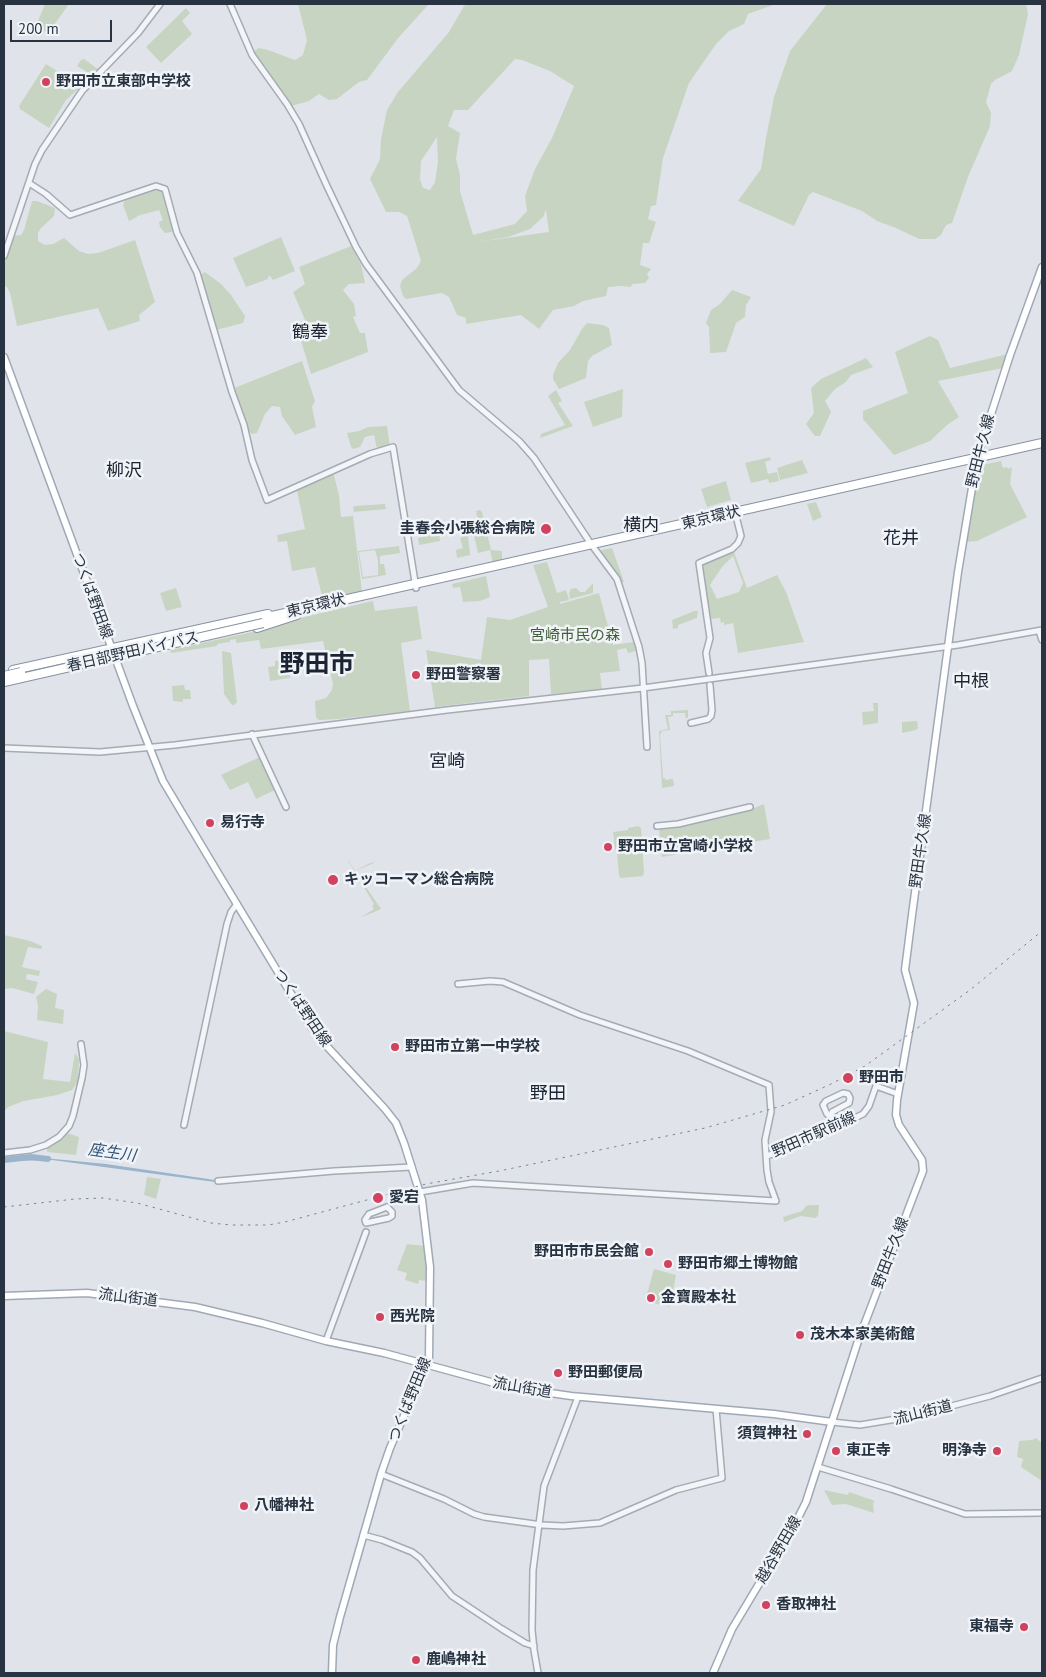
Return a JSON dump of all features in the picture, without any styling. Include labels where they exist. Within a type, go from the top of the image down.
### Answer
[{"type":"highway","name":"東京環状","points":[[592,546],[736,516],[1042,443]]},
{"type":"highway","name":"東京環状","points":[[263,620],[297,615],[415,586],[976,460],[1042,448]]},
{"type":"highway","name":"東京環状","points":[[263,620],[331,603],[415,586]]},
{"type":"highway","points":[[4,674],[111,648],[306,606],[331,603]]},
{"type":"highway","points":[[4,683],[268,625],[297,615]]},
{"type":"highway","name":"春日部野田バイパス","points":[[4,674],[263,620]]},
{"type":"highway","name":"春日部野田バイパス","points":[[4,683],[263,620]]},
{"type":"main road","name":"野田牛久線","points":[[832,1422],[864,1324],[922,1170],[922,1160],[897,1121],[896,1109],[914,1003],[906,976],[906,959],[976,460],[1042,267]]},
{"type":"main road","name":"つくば野田線","points":[[4,357],[115,660],[148,746],[168,791],[316,1034],[394,1119],[420,1192],[425,1216],[430,1267],[429,1355],[390,1448],[362,1535],[336,1630],[332,1673]]},
{"type":"main road","name":"流山街道","points":[[4,1296],[87,1293],[195,1307],[326,1341],[384,1353],[509,1387],[578,1397],[790,1416],[832,1422]]},
{"type":"main road","name":"越谷野田線","points":[[713,1673],[732,1629],[801,1513],[810,1493],[832,1422]]},
{"type":"street","points":[[4,256],[38,157],[86,86],[138,33],[160,4]]},
{"type":"street","points":[[230,4],[252,55],[299,124],[356,248],[366,264],[459,390],[519,441],[534,458],[592,546],[617,579],[639,647],[644,676],[643,688],[647,747]]},
{"type":"street","points":[[29,183],[46,194],[70,215],[156,186],[165,189],[177,232],[197,273],[232,392],[244,425],[252,460],[266,500],[370,454],[393,447],[415,586]]},
{"type":"street","points":[[708,672],[706,653],[710,638],[700,563],[732,549],[738,543],[741,536],[736,516]]},
{"type":"street","points":[[4,748],[100,752],[643,688],[949,646],[1040,630],[1042,640]]},
{"type":"street","points":[[691,723],[708,719],[711,716],[710,685]]},
{"type":"street","points":[[252,734],[286,808]]},
{"type":"street","points":[[657,826],[678,824],[750,807]]},
{"type":"street","points":[[184,1125],[227,924],[231,912],[237,904]]},
{"type":"street","points":[[420,1192],[473,1183],[776,1201],[768,1182],[766,1156],[766,1135],[771,1112],[769,1085],[688,1051],[585,1017],[503,982],[490,981],[458,984]]},
{"type":"street","points":[[4,1153],[46,1146],[59,1137],[69,1126],[84,1065],[81,1044]]},
{"type":"street","name":"野田市駅前線","points":[[766,1156],[790,1149],[863,1114],[870,1106],[876,1086],[898,1094]]},
{"type":"street","points":[[831,1117],[832,1112],[849,1103],[850,1098],[848,1094],[843,1093],[824,1103],[827,1114],[831,1117],[836,1127]]},
{"type":"street","points":[[218,1181],[352,1174],[412,1167]]},
{"type":"street","points":[[366,1223],[389,1218],[392,1216],[392,1212],[387,1207],[369,1214],[365,1220],[366,1232]]},
{"type":"street","points":[[326,1341],[366,1232],[373,1223]]},
{"type":"street","name":"流山街道","points":[[832,1422],[860,1425],[909,1417],[990,1396],[1042,1378]]},
{"type":"street","points":[[538,1673],[534,1646],[532,1570],[538,1525],[545,1482],[578,1397]]},
{"type":"street","points":[[381,1474],[444,1499],[478,1516],[538,1525],[563,1526],[600,1523],[676,1490],[722,1478],[716,1409]]},
{"type":"street","points":[[818,1468],[891,1489],[965,1514],[1042,1513]]},
{"type":"street","points":[[362,1535],[382,1540],[412,1552],[420,1558],[452,1596],[528,1645],[534,1646]]},
{"type":"green space","points":[[45,4],[69,4],[49,32],[43,31],[38,21]]},
{"type":"green space","points":[[298,4],[429,4],[399,37],[367,80],[359,82],[337,99],[329,100],[319,94],[309,101],[291,106],[253,52],[259,48],[295,60],[303,55],[307,40]]},
{"type":"green space","points":[[468,4],[776,4],[748,14],[744,24],[729,31],[716,44],[689,83],[663,158],[656,205],[651,206],[648,219],[656,222],[649,243],[643,243],[640,265],[651,269],[647,274],[649,278],[645,283],[632,284],[631,287],[608,287],[606,296],[553,310],[539,329],[521,315],[466,324],[466,318],[457,315],[449,297],[442,293],[406,299],[400,286],[402,280],[417,268],[421,261],[407,216],[399,212],[386,212],[370,179],[380,159],[381,139],[387,110],[398,92],[449,32],[464,6]],"holes":[[[515,59],[550,71],[574,86],[552,138],[535,169],[525,196],[527,211],[515,224],[473,235],[460,191],[460,175],[456,159],[460,133],[448,126],[454,110],[468,110]],[[437,137],[438,162],[435,182],[430,190],[423,188],[420,179],[421,161]],[[546,210],[549,232],[477,242],[508,237],[530,229],[543,217]]]},
{"type":"green space","points":[[827,4],[1026,4],[1028,14],[1019,55],[1012,71],[991,84],[986,102],[991,113],[990,126],[968,177],[952,223],[946,225],[941,235],[935,239],[919,239],[877,221],[862,211],[813,192],[809,195],[794,226],[738,201],[761,169],[774,97],[790,51]]},
{"type":"green space","points":[[186,8],[190,13],[182,21],[192,34],[161,63],[146,47]]},
{"type":"green space","points":[[84,59],[99,70],[94,76],[77,66]]},
{"type":"green space","points":[[46,64],[79,85],[78,89],[66,100],[49,128],[20,109],[19,106]]},
{"type":"green space","points":[[157,189],[163,192],[174,230],[172,232],[165,233],[160,227],[159,222],[163,220],[159,210],[137,216],[129,221],[123,205],[125,200]]},
{"type":"green space","points":[[32,201],[55,208],[54,216],[38,233],[38,241],[45,245],[53,244],[64,238],[79,251],[88,254],[98,253],[135,240],[155,302],[139,315],[140,321],[108,331],[98,308],[17,326],[10,293],[7,287],[4,286],[4,266],[9,236],[21,235]]},
{"type":"green space","points":[[281,237],[295,271],[273,280],[270,276],[268,279],[246,287],[233,258]]},
{"type":"green space","points":[[351,246],[361,264],[365,283],[349,284],[343,290],[354,304],[356,316],[353,317],[360,333],[365,333],[368,352],[311,374],[296,324],[305,320],[293,292],[305,284],[299,267]]},
{"type":"green space","points":[[205,272],[221,284],[231,295],[245,316],[243,323],[216,330],[200,275]]},
{"type":"green space","points":[[732,290],[751,297],[746,305],[745,317],[736,323],[726,352],[710,353],[709,327],[706,323],[711,310],[720,304]]},
{"type":"green space","points":[[587,323],[603,325],[609,328],[612,345],[592,356],[588,361],[586,378],[559,389],[553,379],[558,363],[570,350]]},
{"type":"green space","points":[[930,336],[938,340],[950,368],[1008,354],[1003,368],[938,381],[959,417],[930,441],[894,455],[863,419],[863,411],[908,393],[895,352]]},
{"type":"green space","points":[[866,358],[873,367],[851,375],[825,401],[831,412],[820,436],[815,436],[806,424],[814,413],[811,388],[821,379]]},
{"type":"green space","points":[[302,361],[315,401],[312,407],[316,427],[295,435],[282,416],[280,407],[272,406],[265,414],[257,433],[252,434],[245,427],[232,389]]},
{"type":"green space","points":[[623,389],[622,417],[593,427],[584,402]]},
{"type":"green space","points":[[556,390],[562,401],[558,403],[573,426],[540,438],[541,434],[565,425],[548,396]]},
{"type":"green space","points":[[387,426],[390,446],[377,449],[374,435],[365,437],[360,447],[353,449],[351,447],[347,433],[368,427]]},
{"type":"green space","points":[[770,457],[771,460],[765,462],[768,474],[777,472],[779,481],[769,483],[768,479],[751,483],[745,463]]},
{"type":"green space","points":[[802,460],[808,473],[780,480],[777,468]]},
{"type":"green space","points":[[1001,461],[1003,468],[1007,467],[1008,469],[1012,467],[1010,484],[1027,517],[977,541],[965,542],[978,470],[982,465]]},
{"type":"green space","points":[[333,472],[339,495],[341,517],[353,516],[362,592],[323,600],[315,567],[292,571],[287,541],[278,542],[277,535],[305,529],[297,491],[299,488]]},
{"type":"green space","points":[[726,481],[731,500],[707,507],[701,489]]},
{"type":"green space","points":[[816,502],[822,517],[813,521],[807,504]]},
{"type":"green space","points":[[385,504],[386,509],[354,512],[353,507],[355,506]]},
{"type":"green space","points":[[480,510],[491,550],[502,551],[502,561],[493,563],[490,550],[478,553],[474,535],[468,536],[470,555],[457,558],[456,550],[463,548],[460,538],[462,537],[459,529],[450,532],[449,525],[471,520],[472,523],[478,522],[476,511]]},
{"type":"green space","points":[[439,533],[440,541],[419,545],[418,538]]},
{"type":"green space","points":[[399,546],[400,553],[380,556],[380,564],[384,564],[386,575],[362,579],[358,551]],"holes":[[[375,550],[378,560],[378,575],[363,577],[359,552]]]},
{"type":"green space","points":[[612,548],[624,582],[620,582],[602,554],[602,550]]},
{"type":"green space","points":[[734,552],[747,588],[777,575],[786,592],[804,642],[738,653],[733,623],[724,625],[724,622],[721,623],[720,618],[711,619],[710,610],[707,606],[703,564]],"holes":[[[733,556],[743,583],[739,592],[717,599],[710,585],[722,567]]]},
{"type":"green space","name":"宮崎市民の森","points":[[547,562],[557,593],[566,590],[569,600],[560,602],[560,604],[599,593],[613,645],[634,642],[636,651],[628,653],[626,648],[617,650],[620,671],[600,673],[602,689],[551,694],[549,659],[529,660],[529,696],[435,707],[426,650],[481,660],[487,617],[510,620],[548,607],[533,565]]},
{"type":"green space","points":[[486,576],[490,597],[480,601],[463,602],[460,587],[453,588],[452,584]]},
{"type":"green space","points":[[593,583],[593,593],[570,599],[569,593],[571,589],[576,588],[580,592],[585,592]]},
{"type":"green space","points":[[176,588],[182,607],[166,611],[160,593]]},
{"type":"green space","points":[[373,601],[375,611],[417,606],[422,639],[401,643],[410,711],[339,719],[319,720],[316,718],[315,701],[326,698],[332,690],[333,684],[323,641],[261,649],[259,640],[236,643],[236,639],[217,644],[217,646],[171,653],[170,650],[271,628],[300,618]]},
{"type":"green space","points":[[698,611],[697,618],[678,625],[678,628],[673,629],[672,620]]},
{"type":"green space","points":[[222,651],[231,653],[237,702],[234,705],[224,694]]},
{"type":"green space","points":[[275,661],[284,661],[285,670],[289,670],[290,678],[270,681],[268,667],[275,666]]},
{"type":"green space","points":[[184,685],[185,690],[190,690],[191,699],[183,699],[183,702],[173,701],[172,686]]},
{"type":"green space","points":[[873,703],[878,703],[878,723],[863,725],[862,712],[874,711]]},
{"type":"green space","points":[[688,710],[688,718],[686,718],[685,713],[673,713],[673,716],[668,717],[670,730],[662,731],[660,735],[663,778],[665,780],[673,779],[674,786],[662,788],[659,731],[668,729],[665,715],[671,715],[671,711]]},
{"type":"green space","points":[[917,721],[918,728],[916,730],[902,733],[902,722]]},
{"type":"green space","points":[[260,757],[275,790],[256,799],[248,782],[230,790],[221,775]]},
{"type":"green space","points":[[764,804],[770,839],[662,857],[659,829],[679,827],[749,810]]},
{"type":"green space","points":[[638,826],[641,828],[643,876],[621,878],[619,876],[613,832],[628,830],[628,828]]},
{"type":"green space","points":[[349,861],[381,909],[360,918],[374,909],[372,906],[374,904],[349,862],[347,863]]},
{"type":"green space","points":[[374,862],[374,863],[355,871],[368,864]]},
{"type":"green space","points":[[4,935],[42,946],[42,949],[28,947],[22,967],[40,971],[39,976],[27,974],[26,979],[38,982],[34,994],[12,988],[4,989]]},
{"type":"green space","points":[[46,989],[57,994],[55,1008],[64,1010],[63,1024],[37,1020],[38,1006],[36,997]]},
{"type":"green space","points":[[4,1031],[48,1042],[43,1079],[70,1082],[75,1053],[79,1059],[78,1081],[72,1090],[57,1095],[24,1101],[8,1107],[4,1112]]},
{"type":"green space","points":[[67,1133],[79,1137],[76,1155],[47,1152],[47,1148]]},
{"type":"green space","points":[[147,1177],[161,1179],[156,1199],[144,1195]]},
{"type":"green space","points":[[819,1205],[818,1216],[815,1218],[801,1216],[784,1222],[783,1217],[802,1211],[806,1206]]},
{"type":"green space","points":[[407,1244],[425,1246],[427,1281],[419,1280],[418,1284],[405,1280],[407,1273],[397,1270]]},
{"type":"green space","points":[[654,1269],[676,1275],[670,1307],[645,1301]]},
{"type":"green space","points":[[1036,1438],[1042,1443],[1042,1481],[1021,1467],[1023,1459],[1017,1457],[1019,1441]]},
{"type":"green space","points":[[824,1490],[848,1495],[849,1492],[875,1501],[873,1503],[874,1513],[846,1504],[832,1505]]},
{"type":"water","points":[[44,1158],[106,1164],[215,1180],[215,1182],[52,1160],[4,1161],[4,1159]]},
{"type":"waterway","name":"座生川","points":[[4,1160],[31,1157],[48,1159]]},
{"type":"railway","points":[[4,1207],[75,1199],[103,1198],[137,1203],[211,1223],[268,1225],[426,1184],[499,1171],[705,1128],[785,1105],[865,1066],[970,990],[1042,931]]},
{"type":"place","name":"野田市立東部中学校","points":[[46,82]]},
{"type":"place","name":"圭春会小張総合病院","points":[[546,529]]},
{"type":"place","name":"野田警察署","points":[[416,675]]},
{"type":"place","name":"易行寺","points":[[210,823]]},
{"type":"place","name":"野田市立宮崎小学校","points":[[608,847]]},
{"type":"place","name":"キッコーマン総合病院","points":[[333,880]]},
{"type":"place","name":"野田市立第一中学校","points":[[395,1047]]},
{"type":"place","name":"野田市","points":[[848,1078]]},
{"type":"place","name":"愛宕","points":[[378,1198]]},
{"type":"place","name":"野田市市民会館","points":[[649,1252]]},
{"type":"place","name":"野田市郷土博物館","points":[[668,1264]]},
{"type":"place","name":"金寶殿本社","points":[[651,1298]]},
{"type":"place","name":"西光院","points":[[380,1317]]},
{"type":"place","name":"茂木本家美術館","points":[[800,1335]]},
{"type":"place","name":"野田郵便局","points":[[558,1373]]},
{"type":"place","name":"須賀神社","points":[[807,1434]]},
{"type":"place","name":"東正寺","points":[[836,1451]]},
{"type":"place","name":"明浄寺","points":[[997,1451]]},
{"type":"place","name":"八幡神社","points":[[244,1506]]},
{"type":"place","name":"香取神社","points":[[766,1605]]},
{"type":"place","name":"東福寺","points":[[1024,1627]]},
{"type":"place","name":"鹿嶋神社","points":[[416,1660]]},
{"type":"district","name":"鶴奉","points":[[310,333]]},
{"type":"district","name":"柳沢","points":[[124,471]]},
{"type":"district","name":"横内","points":[[641,526]]},
{"type":"district","name":"花井","points":[[901,539]]},
{"type":"district","name":"野田市","points":[[317,665]]},
{"type":"district","name":"中根","points":[[971,682]]},
{"type":"district","name":"宮崎","points":[[447,762]]},
{"type":"district","name":"野田","points":[[548,1094]]}]
